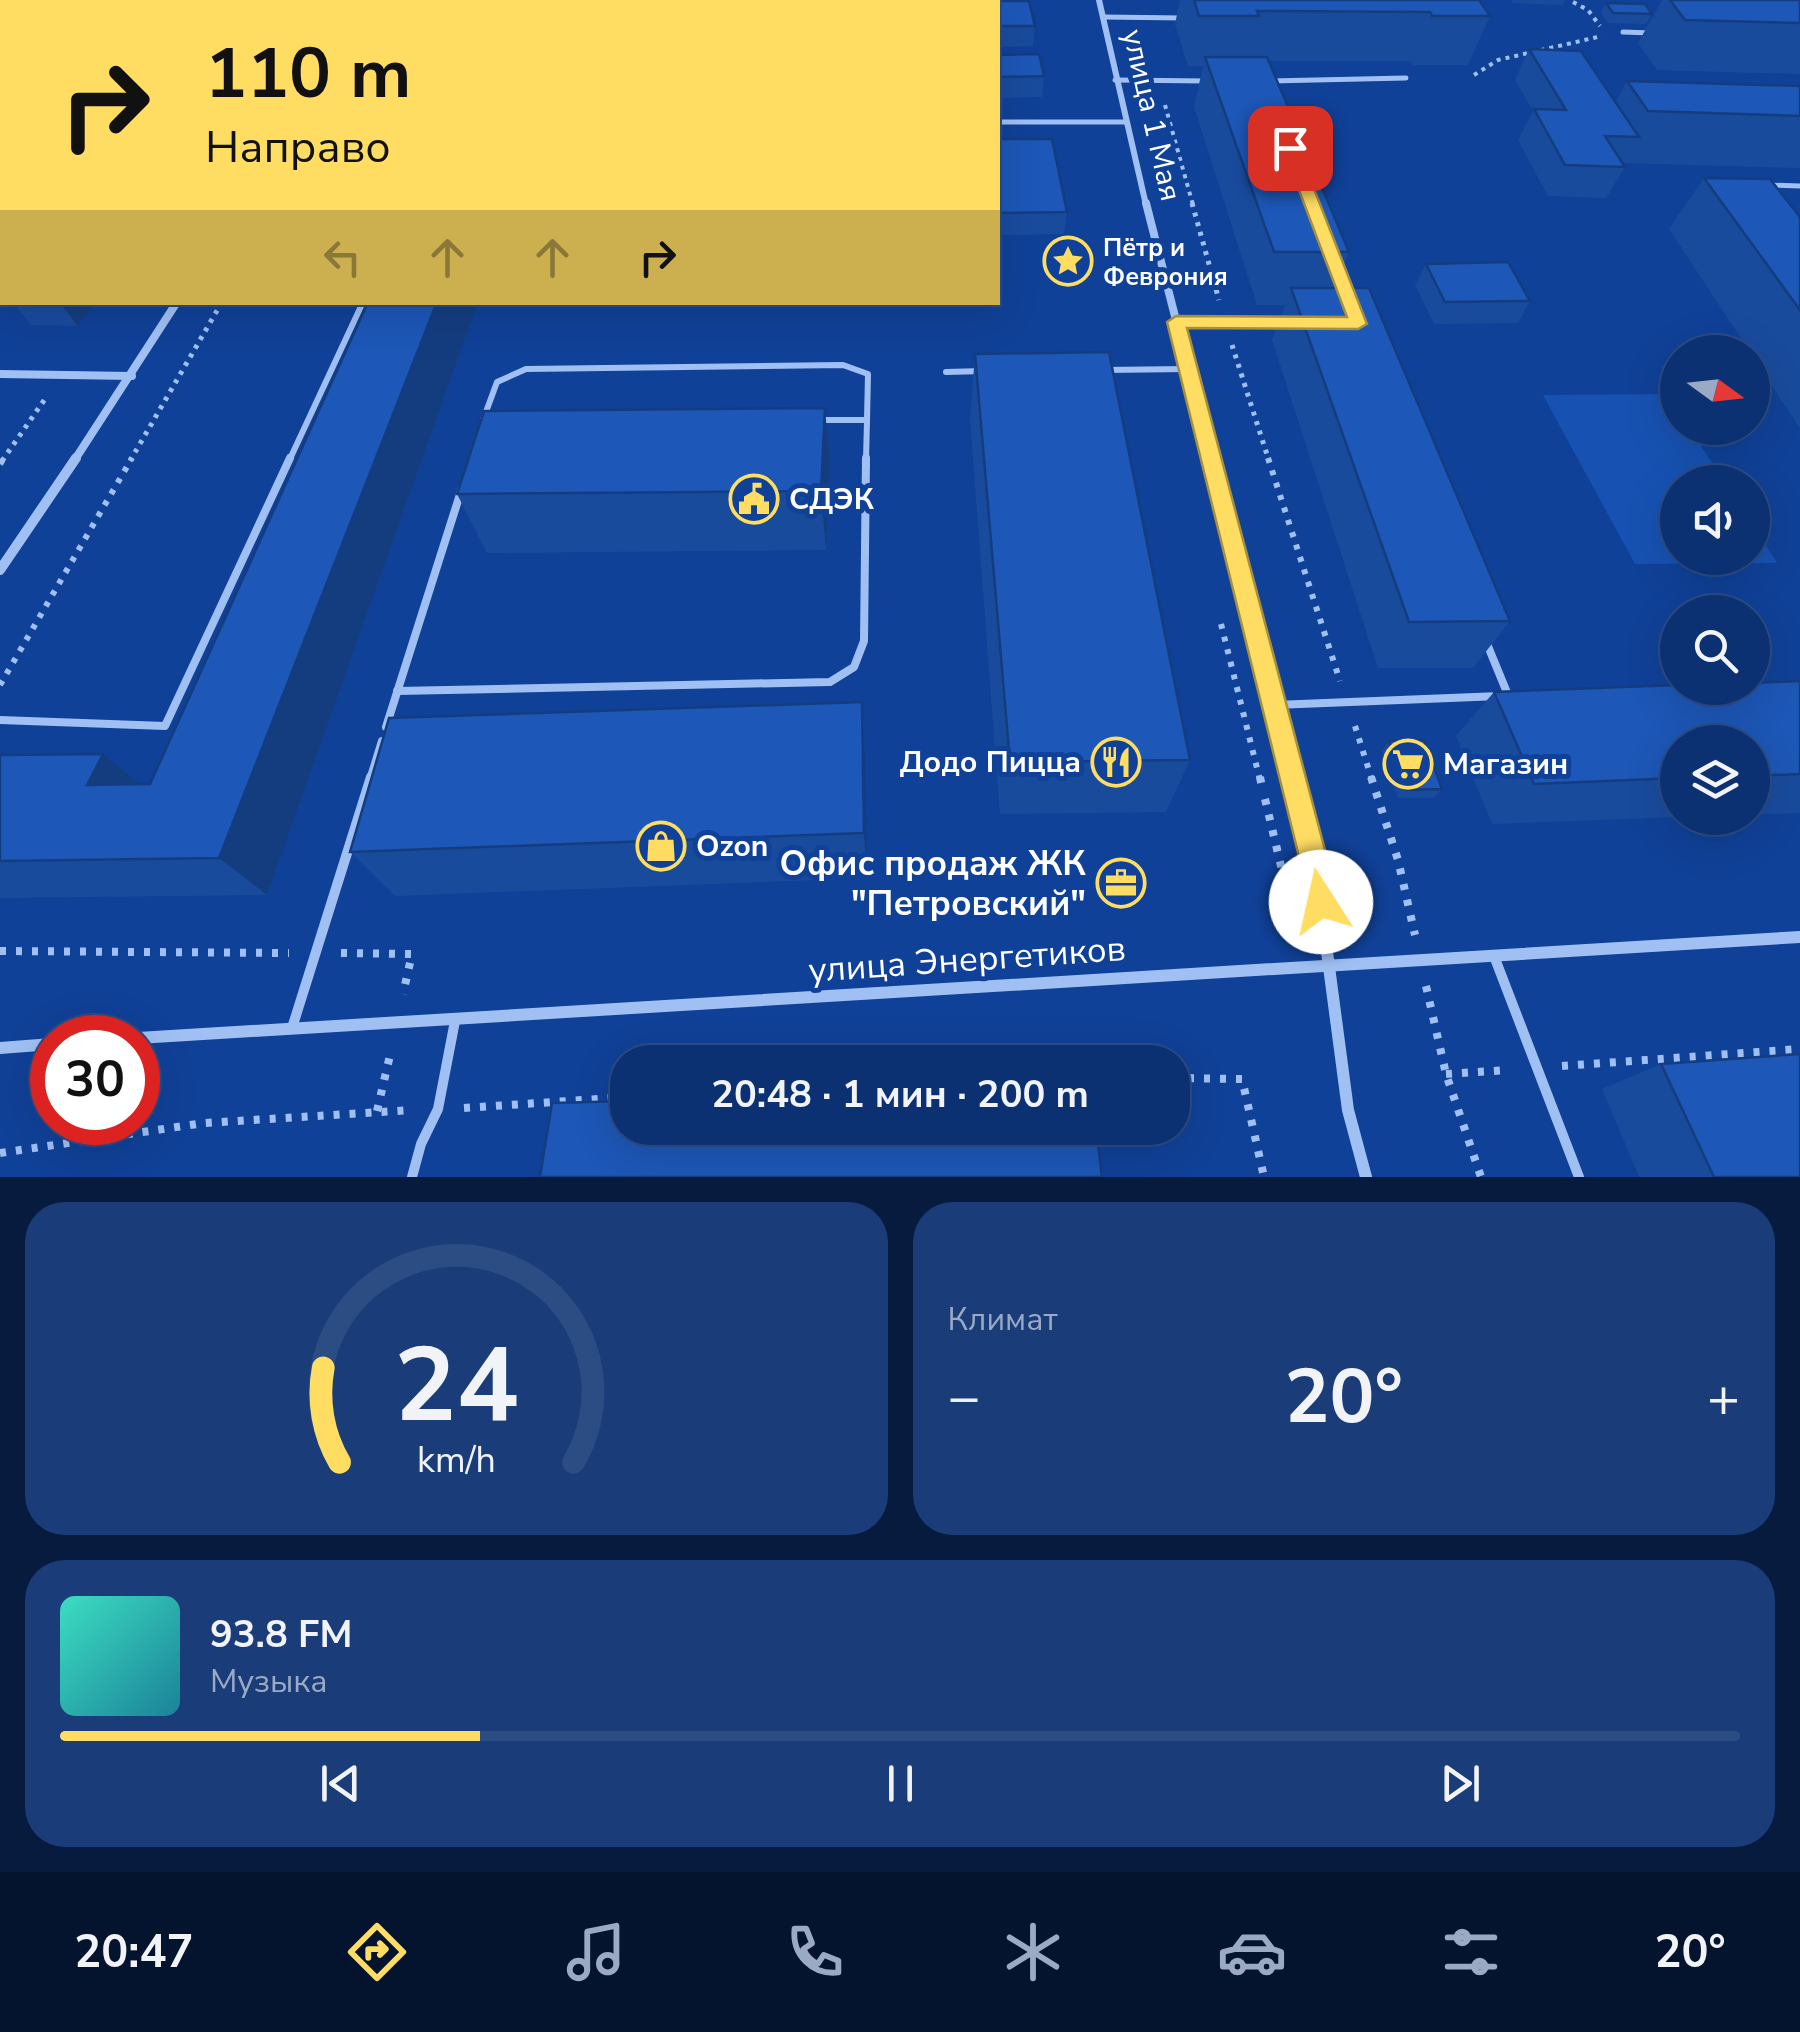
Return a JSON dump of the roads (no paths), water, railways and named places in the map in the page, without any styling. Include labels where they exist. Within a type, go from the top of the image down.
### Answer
[{"type":"street","name":"улица 1 Мая","points":[[1099,0],[1125,122],[1316,869],[1348,1110],[1366,1177]]},
{"type":"street","points":[[0,570],[132,376],[175,305]]},
{"type":"street","points":[[0,374],[132,376]]},
{"type":"street","name":"улица Энергетиков","points":[[160,1037],[1800,937]]},
{"type":"street","points":[[0,1048],[30,1046]]},
{"type":"lane","points":[[1104,17],[1197,18]]},
{"type":"lane","points":[[1623,32],[1662,33]]},
{"type":"lane","points":[[1270,98],[1264,81],[1406,78]]},
{"type":"lane","points":[[1116,80],[1211,81]]},
{"type":"lane","points":[[1000,122],[1125,122]]},
{"type":"lane","points":[[1747,184],[1800,186]]},
{"type":"lane","points":[[1335,260],[1352,308]]},
{"type":"lane","points":[[0,720],[165,726],[362,305]]},
{"type":"lane","points":[[1176,322],[1301,323]]},
{"type":"lane","points":[[398,691],[830,682],[854,667],[864,641],[868,374],[843,364],[526,369],[509,373],[497,382],[478,438]]},
{"type":"lane","points":[[1101,370],[1188,369]]},
{"type":"lane","points":[[946,372],[1004,371]]},
{"type":"lane","points":[[484,420],[502,420]]},
{"type":"lane","points":[[810,420],[867,420]]},
{"type":"lane","points":[[292,1029],[466,474]]},
{"type":"lane","points":[[1479,625],[1508,696]]},
{"type":"lane","points":[[1275,705],[1528,695]]},
{"type":"lane","points":[[1494,956],[1579,1177]]},
{"type":"lane","points":[[412,1177],[421,1144],[438,1109],[454,1020]]},
{"type":"place","name":"Пётр и Феврония","points":[[1068,261]]},
{"type":"place","name":"СДЭК","points":[[754,499]]},
{"type":"place","name":"Додо Пицца","points":[[1116,762]]},
{"type":"place","name":"Магазин","points":[[1408,764]]},
{"type":"place","name":"Ozon","points":[[661,846]]},
{"type":"place","name":"Офис продаж ЖК \"Петровский\"","points":[[1121,883]]}]
